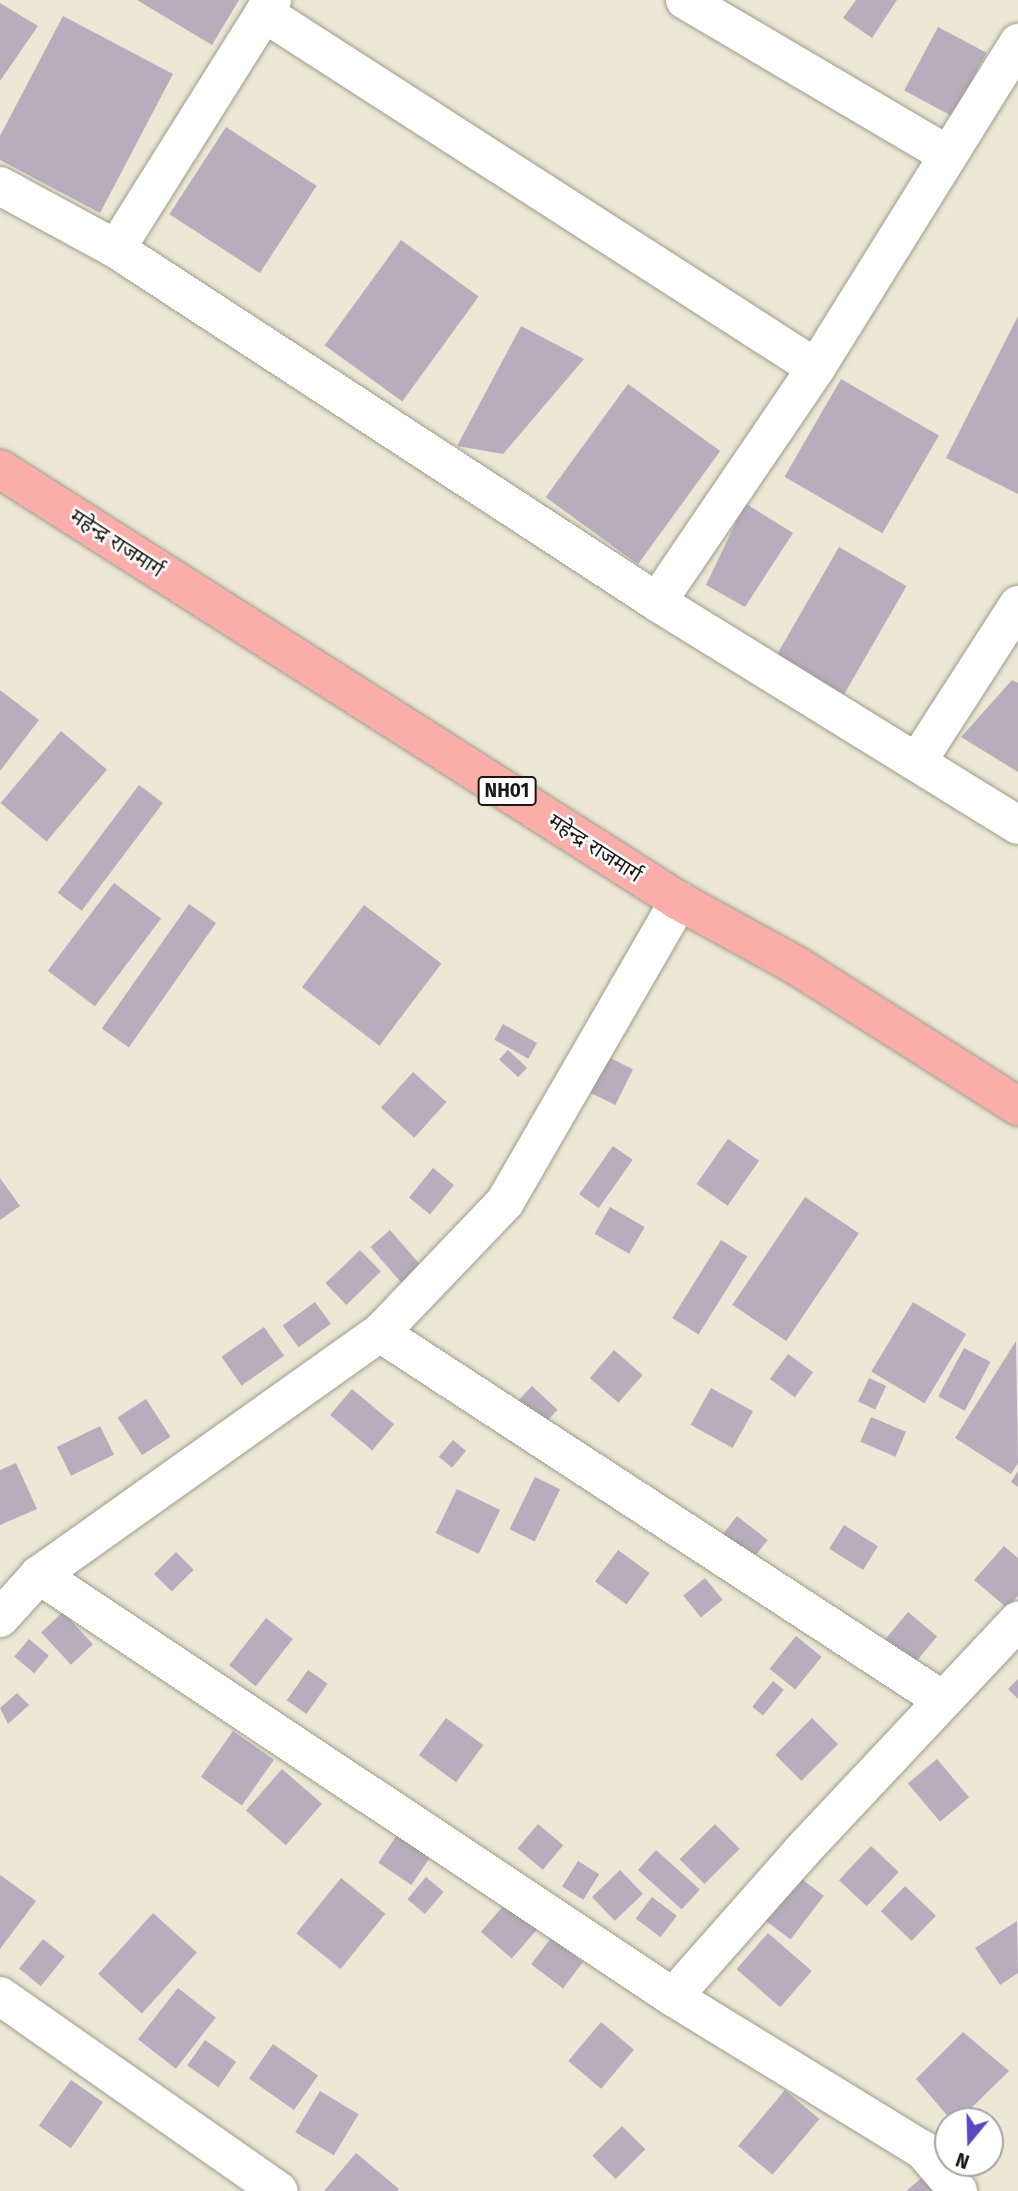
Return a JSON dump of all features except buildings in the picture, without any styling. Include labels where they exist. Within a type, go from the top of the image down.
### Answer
[{"type":"highway","name":"महेन्द्र राजमार्ग","points":[[0,468],[680,901],[797,966],[1018,1106]]},
{"type":"street","points":[[685,0],[948,155]]},
{"type":"street","points":[[117,249],[268,7],[816,368]]},
{"type":"street","points":[[657,601],[816,368],[1018,43]]},
{"type":"street","points":[[0,186],[117,249],[657,601],[1018,825]]},
{"type":"street","points":[[917,762],[1018,605]]},
{"type":"street","points":[[0,1618],[39,1575],[380,1333],[505,1202],[680,901]]},
{"type":"street","points":[[380,1333],[941,1699]]},
{"type":"street","points":[[39,1575],[673,1997],[923,2150],[958,2191]]},
{"type":"street","points":[[673,1997],[941,1699],[1018,1621]]},
{"type":"street","points":[[0,1996],[278,2191]]}]
